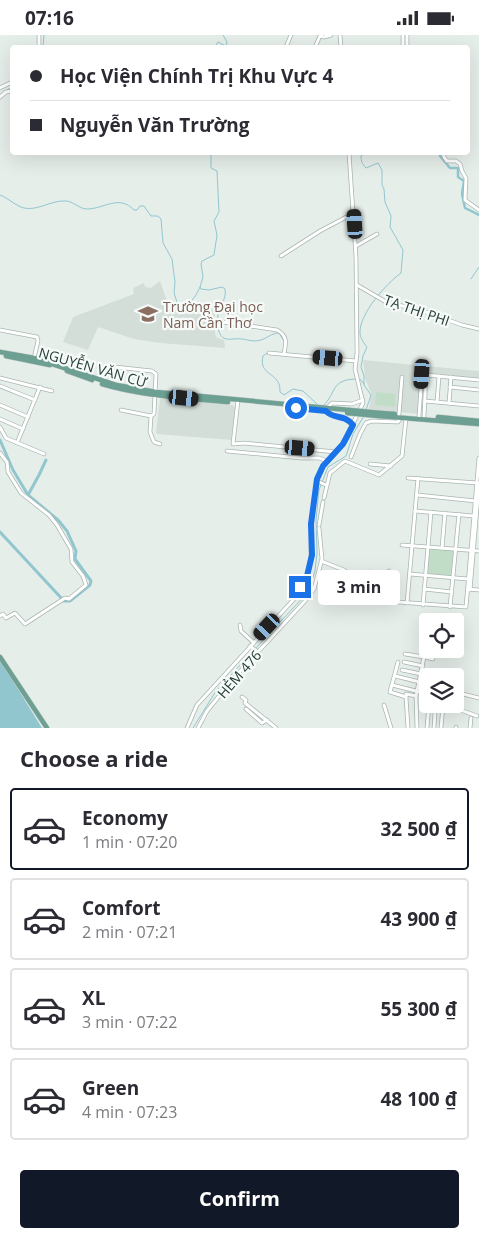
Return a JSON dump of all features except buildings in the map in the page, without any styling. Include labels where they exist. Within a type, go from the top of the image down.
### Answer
[{"type":"main road","name":"NGUYỄN VĂN CỪ","points":[[0,353],[34,358],[116,386],[156,394],[479,423]]},
{"type":"main road","name":"NGUYỄN VĂN CỪ","points":[[18,356],[48,363]]},
{"type":"main road","name":"NGUYỄN VĂN CỪ","points":[[402,416],[422,417]]},
{"type":"main road","points":[[0,657],[47,728]]},
{"type":"street","points":[[316,45],[320,36],[331,35]]},
{"type":"street","points":[[187,728],[197,705],[294,599],[307,576],[312,555],[311,524],[318,482],[323,466],[343,444],[362,408],[363,400],[355,369],[356,246],[349,155]]},
{"type":"street","points":[[444,155],[447,161],[460,163],[466,177],[465,200],[479,210]]},
{"type":"street","points":[[281,256],[320,231],[354,213]]},
{"type":"street","points":[[356,246],[377,234]]},
{"type":"street","name":"TẠ THỊ PHI","points":[[357,285],[386,302],[423,311],[479,329]]},
{"type":"street","points":[[223,322],[278,330],[286,341],[284,354]]},
{"type":"street","points":[[0,329],[37,337],[38,341],[34,358]]},
{"type":"street","points":[[269,353],[356,361]]},
{"type":"street","points":[[115,367],[155,372],[155,413],[151,416],[150,434],[154,442],[160,444]]},
{"type":"street","points":[[424,375],[479,380]]},
{"type":"street","points":[[422,417],[425,401],[424,375]]},
{"type":"street","points":[[422,417],[424,375]]},
{"type":"street","points":[[437,402],[439,376]]},
{"type":"street","points":[[318,482],[325,485],[331,472],[346,461],[381,475],[403,454],[402,377]]},
{"type":"street","points":[[449,403],[451,377]]},
{"type":"street","points":[[0,378],[52,391]]},
{"type":"street","points":[[0,386],[35,400]]},
{"type":"street","points":[[18,443],[40,387]]},
{"type":"street","points":[[450,387],[479,390]]},
{"type":"street","points":[[353,425],[347,418],[329,415],[326,409],[332,403],[352,404],[363,400]]},
{"type":"street","points":[[425,401],[479,406]]},
{"type":"street","points":[[238,402],[233,444],[241,443],[336,452]]},
{"type":"street","points":[[0,405],[28,417]]},
{"type":"street","points":[[121,410],[151,416]]},
{"type":"street","points":[[351,457],[366,423],[372,421],[398,422],[402,416]]},
{"type":"street","points":[[0,419],[23,429]]},
{"type":"street","points":[[0,427],[6,439],[44,454]]},
{"type":"street","points":[[227,451],[319,458],[328,461]]},
{"type":"street","points":[[0,453],[6,462],[8,472],[21,493],[58,525],[71,549],[74,564],[85,579],[85,587],[70,599],[63,599],[25,625],[15,613],[6,618],[3,614],[0,616]]},
{"type":"street","points":[[398,602],[465,608],[477,501],[479,458]]},
{"type":"street","points":[[370,464],[390,466]]},
{"type":"street","points":[[408,478],[478,484]]},
{"type":"street","points":[[407,603],[418,478]]},
{"type":"street","name":"HẺM 476","points":[[198,728],[207,711],[232,680],[314,589],[321,561],[319,526],[325,485]]},
{"type":"street","points":[[417,495],[477,501]]},
{"type":"street","points":[[468,589],[477,501]]},
{"type":"street","points":[[415,511],[474,516]]},
{"type":"street","points":[[423,605],[431,513]]},
{"type":"street","points":[[442,548],[445,513]]},
{"type":"street","points":[[450,607],[459,515]]},
{"type":"street","points":[[402,545],[479,551]]},
{"type":"street","points":[[321,561],[339,567],[349,574],[369,572],[375,577],[384,580],[384,575],[389,571]]},
{"type":"street","points":[[410,575],[468,579]]},
{"type":"street","points":[[424,589],[452,591]]},
{"type":"street","points":[[468,589],[479,591]]},
{"type":"street","points":[[240,625],[241,631],[257,652]]},
{"type":"street","points":[[405,654],[419,656]]},
{"type":"street","points":[[422,668],[424,658]]},
{"type":"street","points":[[429,658],[434,659]]},
{"type":"street","points":[[404,661],[423,665]]},
{"type":"street","points":[[398,662],[390,692],[406,697]]},
{"type":"street","points":[[402,670],[419,674]]},
{"type":"street","points":[[395,676],[419,683],[416,696],[417,728]]},
{"type":"street","points":[[392,685],[417,691]]},
{"type":"street","points":[[406,697],[406,694],[416,696]]},
{"type":"street","points":[[464,695],[479,698]]},
{"type":"street","points":[[242,697],[246,700],[245,703],[276,728]]},
{"type":"street","points":[[406,697],[408,728]]},
{"type":"street","points":[[384,705],[391,728]]},
{"type":"street","points":[[246,709],[262,723],[267,721]]},
{"type":"street","points":[[464,711],[477,716]]},
{"type":"street","points":[[427,728],[428,713]]},
{"type":"street","points":[[434,728],[435,713]]},
{"type":"street","points":[[442,728],[443,713]]},
{"type":"street","points":[[470,728],[471,718]]},
{"type":"shaded area","name":"Trường Đại học Nam Cần Thơ","points":[[160,281],[170,310],[208,308],[215,310],[215,334],[217,338],[224,340],[225,348],[134,339],[98,327],[88,350],[63,342],[73,317],[134,294],[133,288],[144,283],[145,287],[151,288]]},
{"type":"shaded area","points":[[363,360],[479,371],[479,380],[423,375],[419,414],[369,409],[371,393],[365,378]]},
{"type":"shaded area","points":[[161,398],[233,405],[236,409],[231,440],[157,434]]},
{"type":"green space","points":[[376,392],[396,394],[395,407],[375,405]]},
{"type":"green space","points":[[429,548],[454,550],[452,576],[427,574]]},
{"type":"water","points":[[0,660],[42,728],[0,728]]},
{"type":"waterway","points":[[43,45],[44,35]]},
{"type":"waterway","points":[[223,35],[227,42],[226,45]]},
{"type":"waterway","points":[[404,36],[405,45]]},
{"type":"waterway","points":[[216,45],[218,42],[224,45]]},
{"type":"waterway","points":[[200,287],[203,277],[202,261],[214,255],[217,235],[214,221],[219,212],[217,171],[211,168],[211,155]]},
{"type":"waterway","points":[[362,155],[361,158],[366,168],[378,163],[382,170],[385,202],[391,216],[390,227],[403,250],[401,273],[374,300],[361,325],[360,333],[367,347],[361,367],[364,385],[371,395],[366,410]]},
{"type":"waterway","points":[[440,155],[450,168],[458,168],[458,177],[464,181],[462,194],[465,208],[479,215]]},
{"type":"waterway","points":[[0,195],[21,207],[29,209],[60,201],[71,202],[87,209],[111,203],[123,203],[134,210],[144,206],[151,216],[158,216],[161,219],[163,243],[172,259],[175,282],[174,293],[178,305],[189,303],[200,287],[201,289],[209,290],[222,287],[225,289],[225,296],[219,311],[218,329],[223,338],[256,341],[279,333],[284,341]]},
{"type":"waterway","points":[[471,279],[479,267]]},
{"type":"waterway","points":[[267,353],[263,356],[262,363],[266,371],[277,380],[280,392],[284,395],[293,389],[303,391],[317,404]]},
{"type":"waterway","points":[[323,406],[341,382],[355,379]]},
{"type":"waterway","points":[[360,379],[364,384]]},
{"type":"waterway","points":[[193,728],[216,691],[308,592],[315,571],[317,553],[316,520],[319,490],[328,467],[346,456],[353,434],[364,416]]},
{"type":"waterway","points":[[0,440],[13,470],[28,495],[58,520],[67,531],[76,551],[75,559],[91,581],[90,585],[70,601],[64,601],[0,532]]},
{"type":"waterway","points":[[28,495],[46,460]]},
{"type":"place","name":"Trường Đại học Nam Cần Thơ","points":[[148,314]]},
{"type":"route","points":[[296,408],[326,411],[329,415],[347,418],[353,425],[343,444],[323,466],[317,479],[311,524],[312,555],[307,576],[300,587]]}]
